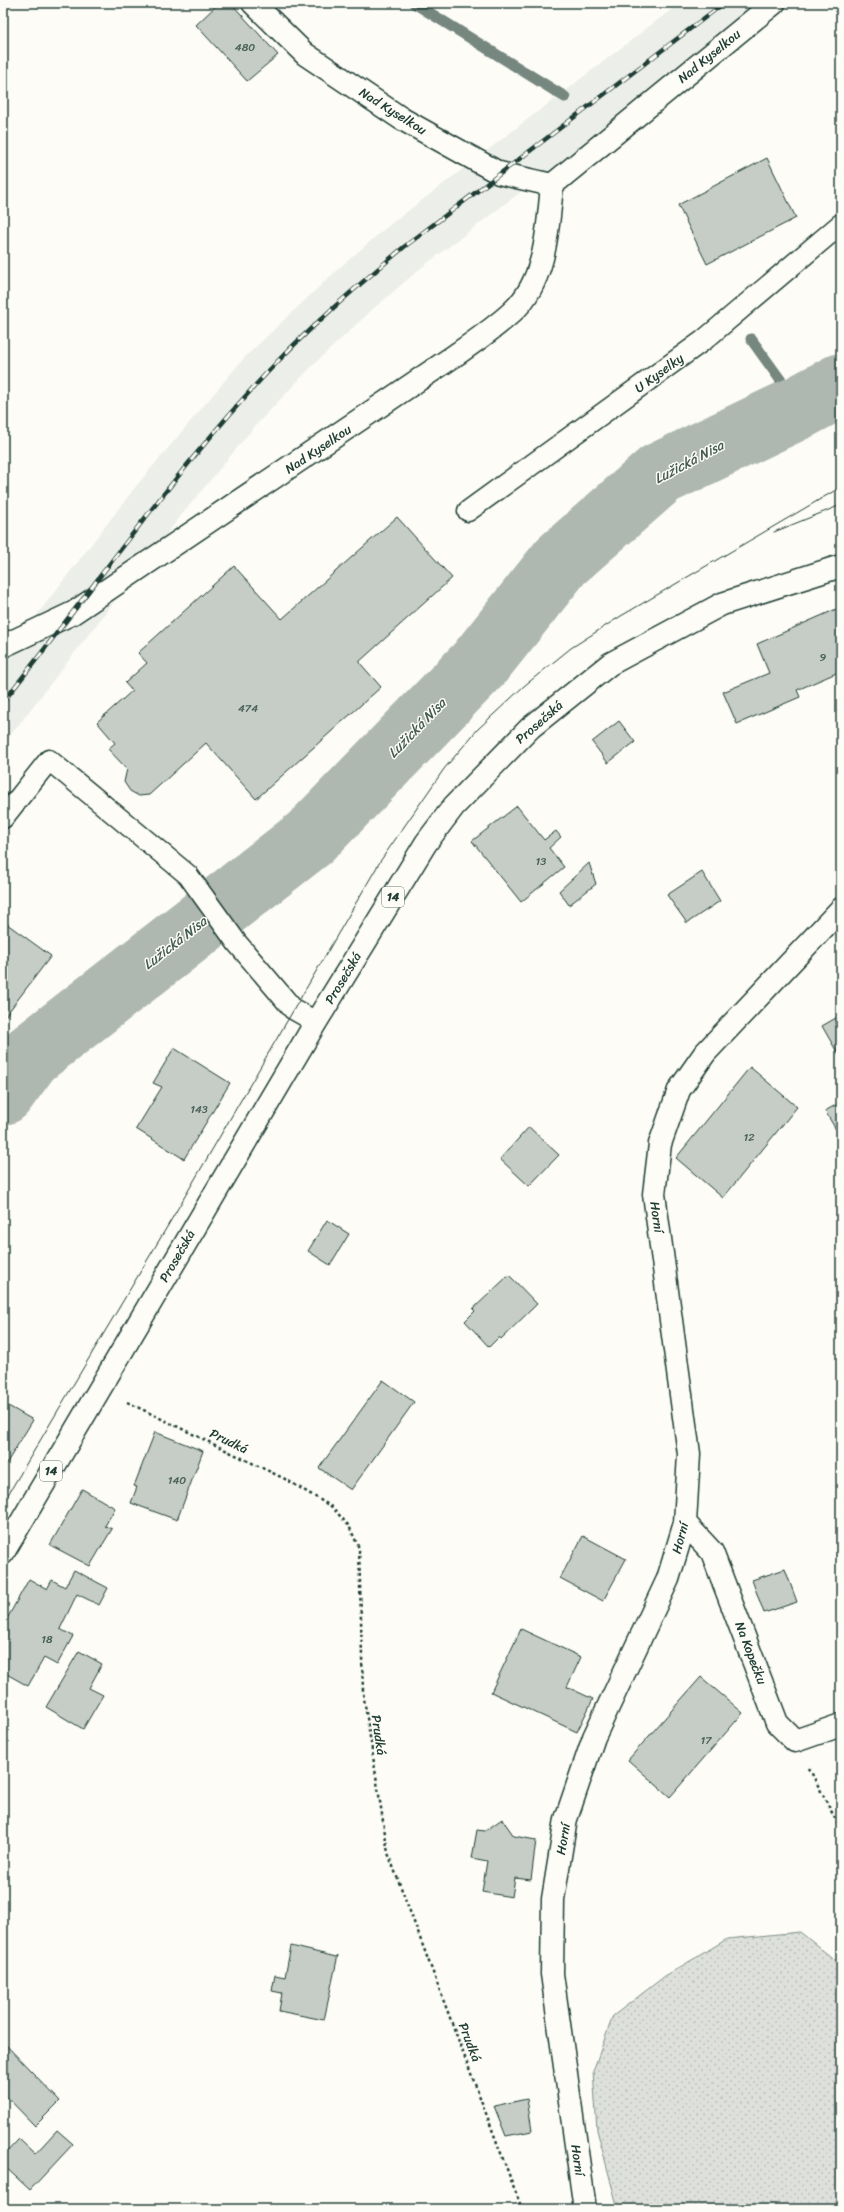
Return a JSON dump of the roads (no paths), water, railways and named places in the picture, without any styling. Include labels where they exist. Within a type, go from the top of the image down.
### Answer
[{"type":"street","name":"Nad Kyselkou","points":[[253,3],[305,54],[402,119],[499,173],[552,186]]},
{"type":"street","name":"Nad Kyselkou","points":[[3,646],[73,613],[454,356],[514,311],[532,284],[546,245],[552,186],[774,3]]},
{"type":"street","name":"Prosečská","points":[[3,1553],[316,1022],[426,843],[454,806],[530,728],[610,664],[722,604],[841,566]]},
{"type":"street","name":"Horní","points":[[585,2209],[552,1974],[553,1899],[566,1818],[594,1737],[668,1578],[685,1523],[689,1454],[654,1194],[660,1144],[679,1090],[705,1053],[841,909]]},
{"type":"street","name":"Na Kopečku","points":[[685,1523],[712,1552],[777,1723],[795,1741],[841,1725]]},
{"type":"lane","name":"U Kyselky","points":[[468,511],[704,340],[841,224]]},
{"type":"lane","points":[[3,818],[49,760],[188,875],[237,943],[293,1009],[316,1022]]},
{"type":"waterway","points":[[414,3],[565,97]]},
{"type":"waterway","points":[[751,339],[800,407]]},
{"type":"waterway","name":"Lužická Nisa","points":[[3,1093],[30,1056],[310,838],[479,664],[561,561],[660,474],[800,407],[841,385]]},
{"type":"tram line","points":[[3,1503],[167,1227],[381,860],[444,769],[478,729],[524,686],[571,648],[621,616],[841,487]]},
{"type":"tram line","points":[[774,532],[841,505]]},
{"type":"railway","points":[[3,702],[162,496],[228,416],[296,343],[349,294],[404,247],[724,3]]}]
